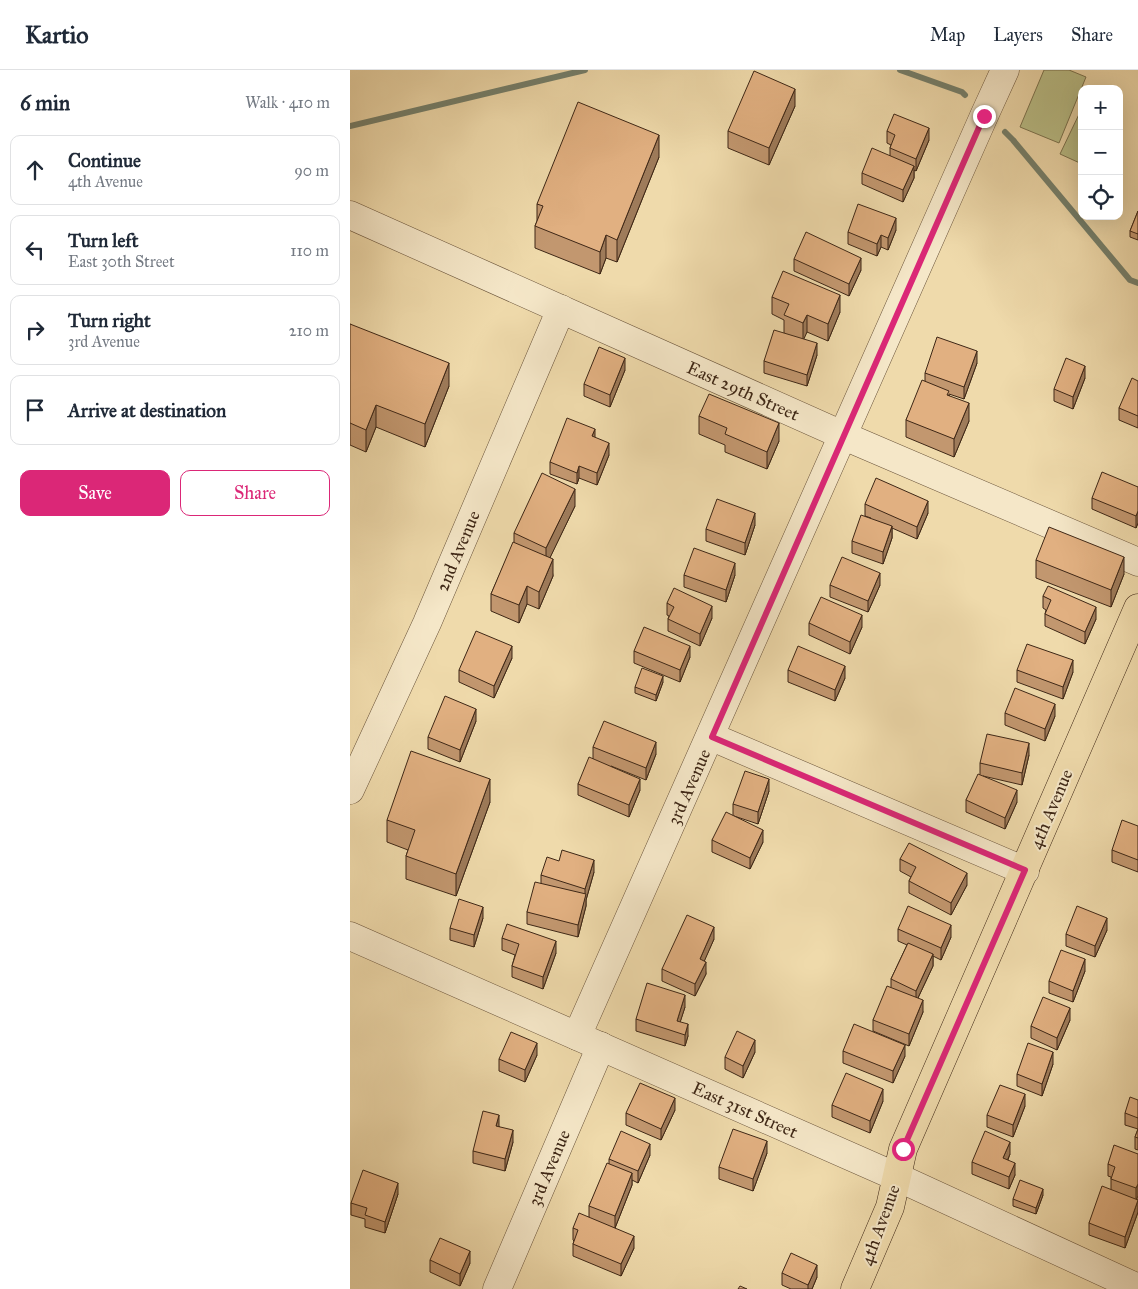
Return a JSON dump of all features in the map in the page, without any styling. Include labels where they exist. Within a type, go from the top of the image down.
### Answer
[{"type":"main road","name":"4th Avenue","points":[[855,1289],[890,1207],[903,1149],[1138,608]]},
{"type":"street","name":"3rd Avenue","points":[[497,1289],[589,1041],[712,737],[1005,70]]},
{"type":"street","name":"East 29th Street","points":[[350,215],[844,436],[1138,562]]},
{"type":"street","name":"2nd Avenue","points":[[350,790],[428,623],[561,309]]},
{"type":"street","points":[[712,737],[1025,870]]},
{"type":"street","name":"East 31st Street","points":[[350,936],[897,1177],[1138,1288]]},
{"type":"green space","points":[[1044,70],[1069,70],[1086,77],[1083,85],[1078,85],[1078,97],[1059,143],[1020,127]]},
{"type":"green space","points":[[1078,116],[1078,162],[1060,154]]},
{"type":"building","points":[[754,71],[795,89],[769,148],[728,131]]},
{"type":"building","points":[[578,102],[659,135],[617,240],[606,235],[600,252],[535,226],[543,206],[537,204]]},
{"type":"building","points":[[894,114],[929,128],[916,159],[890,148],[895,135],[887,131]]},
{"type":"building","points":[[872,148],[914,166],[903,190],[862,173]]},
{"type":"building","points":[[858,204],[896,218],[888,238],[881,235],[877,244],[848,232]]},
{"type":"building","points":[[1138,211],[1138,234],[1130,231]]},
{"type":"building","points":[[806,232],[861,258],[849,284],[794,259]]},
{"type":"building","points":[[783,271],[840,295],[828,324],[807,315],[803,323],[784,315],[789,304],[772,297]]},
{"type":"building","points":[[350,324],[449,363],[425,424],[376,405],[366,430],[350,423]]},
{"type":"building","points":[[774,330],[817,343],[807,375],[764,361]]},
{"type":"building","points":[[937,337],[977,351],[964,387],[925,373]]},
{"type":"building","points":[[599,347],[625,358],[610,395],[584,384]]},
{"type":"building","points":[[1066,358],[1085,366],[1073,397],[1054,389]]},
{"type":"building","points":[[1132,378],[1138,381],[1138,416],[1119,408]]},
{"type":"building","points":[[922,380],[949,391],[947,395],[969,403],[954,439],[906,420]]},
{"type":"building","points":[[709,394],[779,423],[767,452],[725,434],[727,428],[699,416]]},
{"type":"building","points":[[567,418],[595,429],[592,436],[609,443],[597,473],[579,466],[577,473],[550,462]]},
{"type":"building","points":[[1102,472],[1138,487],[1138,511],[1136,516],[1092,498]]},
{"type":"building","points":[[542,473],[575,489],[546,548],[514,533]]},
{"type":"building","points":[[876,478],[928,501],[917,527],[865,504]]},
{"type":"building","points":[[717,499],[755,513],[745,543],[706,529]]},
{"type":"building","points":[[861,515],[892,526],[883,552],[852,541]]},
{"type":"building","points":[[1049,527],[1124,557],[1111,590],[1036,560]]},
{"type":"building","points":[[513,542],[553,559],[539,592],[527,586],[519,605],[491,594]]},
{"type":"building","points":[[694,548],[735,563],[726,590],[684,575]]},
{"type":"building","points":[[842,557],[880,573],[868,601],[830,585]]},
{"type":"building","points":[[1048,586],[1096,607],[1085,632],[1045,614],[1051,600],[1043,596]]},
{"type":"building","points":[[674,588],[712,606],[700,634],[668,619],[674,607],[667,603]]},
{"type":"building","points":[[821,597],[862,615],[850,642],[809,623]]},
{"type":"building","points":[[644,627],[690,646],[680,670],[634,651]]},
{"type":"building","points":[[476,631],[512,646],[494,686],[459,670]]},
{"type":"building","points":[[1027,644],[1073,660],[1063,687],[1017,670]]},
{"type":"building","points":[[798,646],[845,666],[835,690],[788,670]]},
{"type":"building","points":[[642,668],[663,676],[656,695],[635,687]]},
{"type":"building","points":[[1015,688],[1055,704],[1045,729],[1005,713]]},
{"type":"building","points":[[445,696],[476,709],[460,750],[428,737]]},
{"type":"building","points":[[604,721],[656,742],[646,768],[593,747]]},
{"type":"building","points":[[987,734],[1029,743],[1022,773],[980,763]]},
{"type":"building","points":[[411,751],[490,779],[456,874],[406,856],[415,830],[387,820]]},
{"type":"building","points":[[589,757],[640,779],[629,805],[578,784]]},
{"type":"building","points":[[745,771],[769,779],[758,812],[733,804]]},
{"type":"building","points":[[978,774],[1017,790],[1005,818],[966,800]]},
{"type":"building","points":[[726,812],[763,830],[750,858],[712,840]]},
{"type":"building","points":[[1122,820],[1138,826],[1138,860],[1112,850]]},
{"type":"building","points":[[909,843],[967,873],[951,903],[909,881],[916,867],[900,859]]},
{"type":"building","points":[[562,850],[594,860],[585,889],[541,875],[547,857],[559,861]]},
{"type":"building","points":[[535,882],[586,894],[578,925],[527,912]]},
{"type":"building","points":[[459,899],[483,907],[474,935],[450,928]]},
{"type":"building","points":[[908,906],[951,925],[941,948],[898,929]]},
{"type":"building","points":[[1077,906],[1107,918],[1095,946],[1066,934]]},
{"type":"building","points":[[687,915],[714,927],[700,959],[706,962],[695,984],[662,969]]},
{"type":"building","points":[[507,924],[556,941],[543,977],[512,966],[519,944],[502,938]]},
{"type":"building","points":[[908,943],[933,954],[916,991],[891,979]]},
{"type":"building","points":[[1061,950],[1085,959],[1073,991],[1049,981]]},
{"type":"building","points":[[647,983],[685,995],[677,1021],[688,1024],[685,1035],[636,1019]]},
{"type":"building","points":[[887,986],[923,1000],[909,1034],[873,1020]]},
{"type":"building","points":[[1043,997],[1070,1008],[1057,1038],[1031,1026]]},
{"type":"building","points":[[854,1024],[905,1045],[893,1071],[843,1051]]},
{"type":"building","points":[[737,1031],[755,1040],[743,1066],[725,1057]]},
{"type":"building","points":[[511,1032],[537,1043],[525,1070],[499,1059]]},
{"type":"building","points":[[1028,1043],[1053,1052],[1042,1084],[1017,1074]]},
{"type":"building","points":[[846,1073],[883,1089],[870,1121],[832,1105]]},
{"type":"building","points":[[640,1083],[675,1098],[661,1129],[626,1113]]},
{"type":"building","points":[[1000,1085],[1025,1094],[1013,1125],[987,1115]]},
{"type":"building","points":[[1130,1097],[1138,1100],[1138,1118],[1125,1113]]},
{"type":"building","points":[[483,1111],[499,1115],[496,1126],[513,1130],[505,1159],[473,1151]]},
{"type":"building","points":[[733,1129],[767,1141],[753,1179],[719,1167]]},
{"type":"building","points":[[621,1131],[650,1144],[638,1171],[609,1159]]},
{"type":"building","points":[[985,1131],[1010,1142],[1003,1158],[1015,1163],[1009,1177],[972,1162]]},
{"type":"building","points":[[1114,1145],[1138,1154],[1138,1184],[1136,1188],[1111,1179],[1115,1167],[1108,1164]]},
{"type":"building","points":[[607,1163],[632,1173],[615,1216],[589,1206]]},
{"type":"building","points":[[363,1170],[398,1183],[385,1222],[365,1215],[367,1208],[351,1203]]},
{"type":"building","points":[[1020,1180],[1043,1189],[1036,1208],[1013,1199]]},
{"type":"building","points":[[1102,1186],[1138,1200],[1125,1237],[1089,1223]]},
{"type":"building","points":[[579,1213],[634,1236],[621,1264],[573,1244],[578,1230],[573,1228]]},
{"type":"building","points":[[440,1238],[470,1251],[460,1274],[430,1260]]},
{"type":"building","points":[[791,1253],[817,1265],[808,1285],[782,1273]]},
{"type":"waterway","points":[[350,126],[585,70]]},
{"type":"waterway","points":[[900,70],[962,92],[965,95]]},
{"type":"waterway","points":[[1005,132],[1130,280],[1138,283]]},
{"type":"route","points":[[903,1149],[1025,870],[712,737],[984,116]]}]
